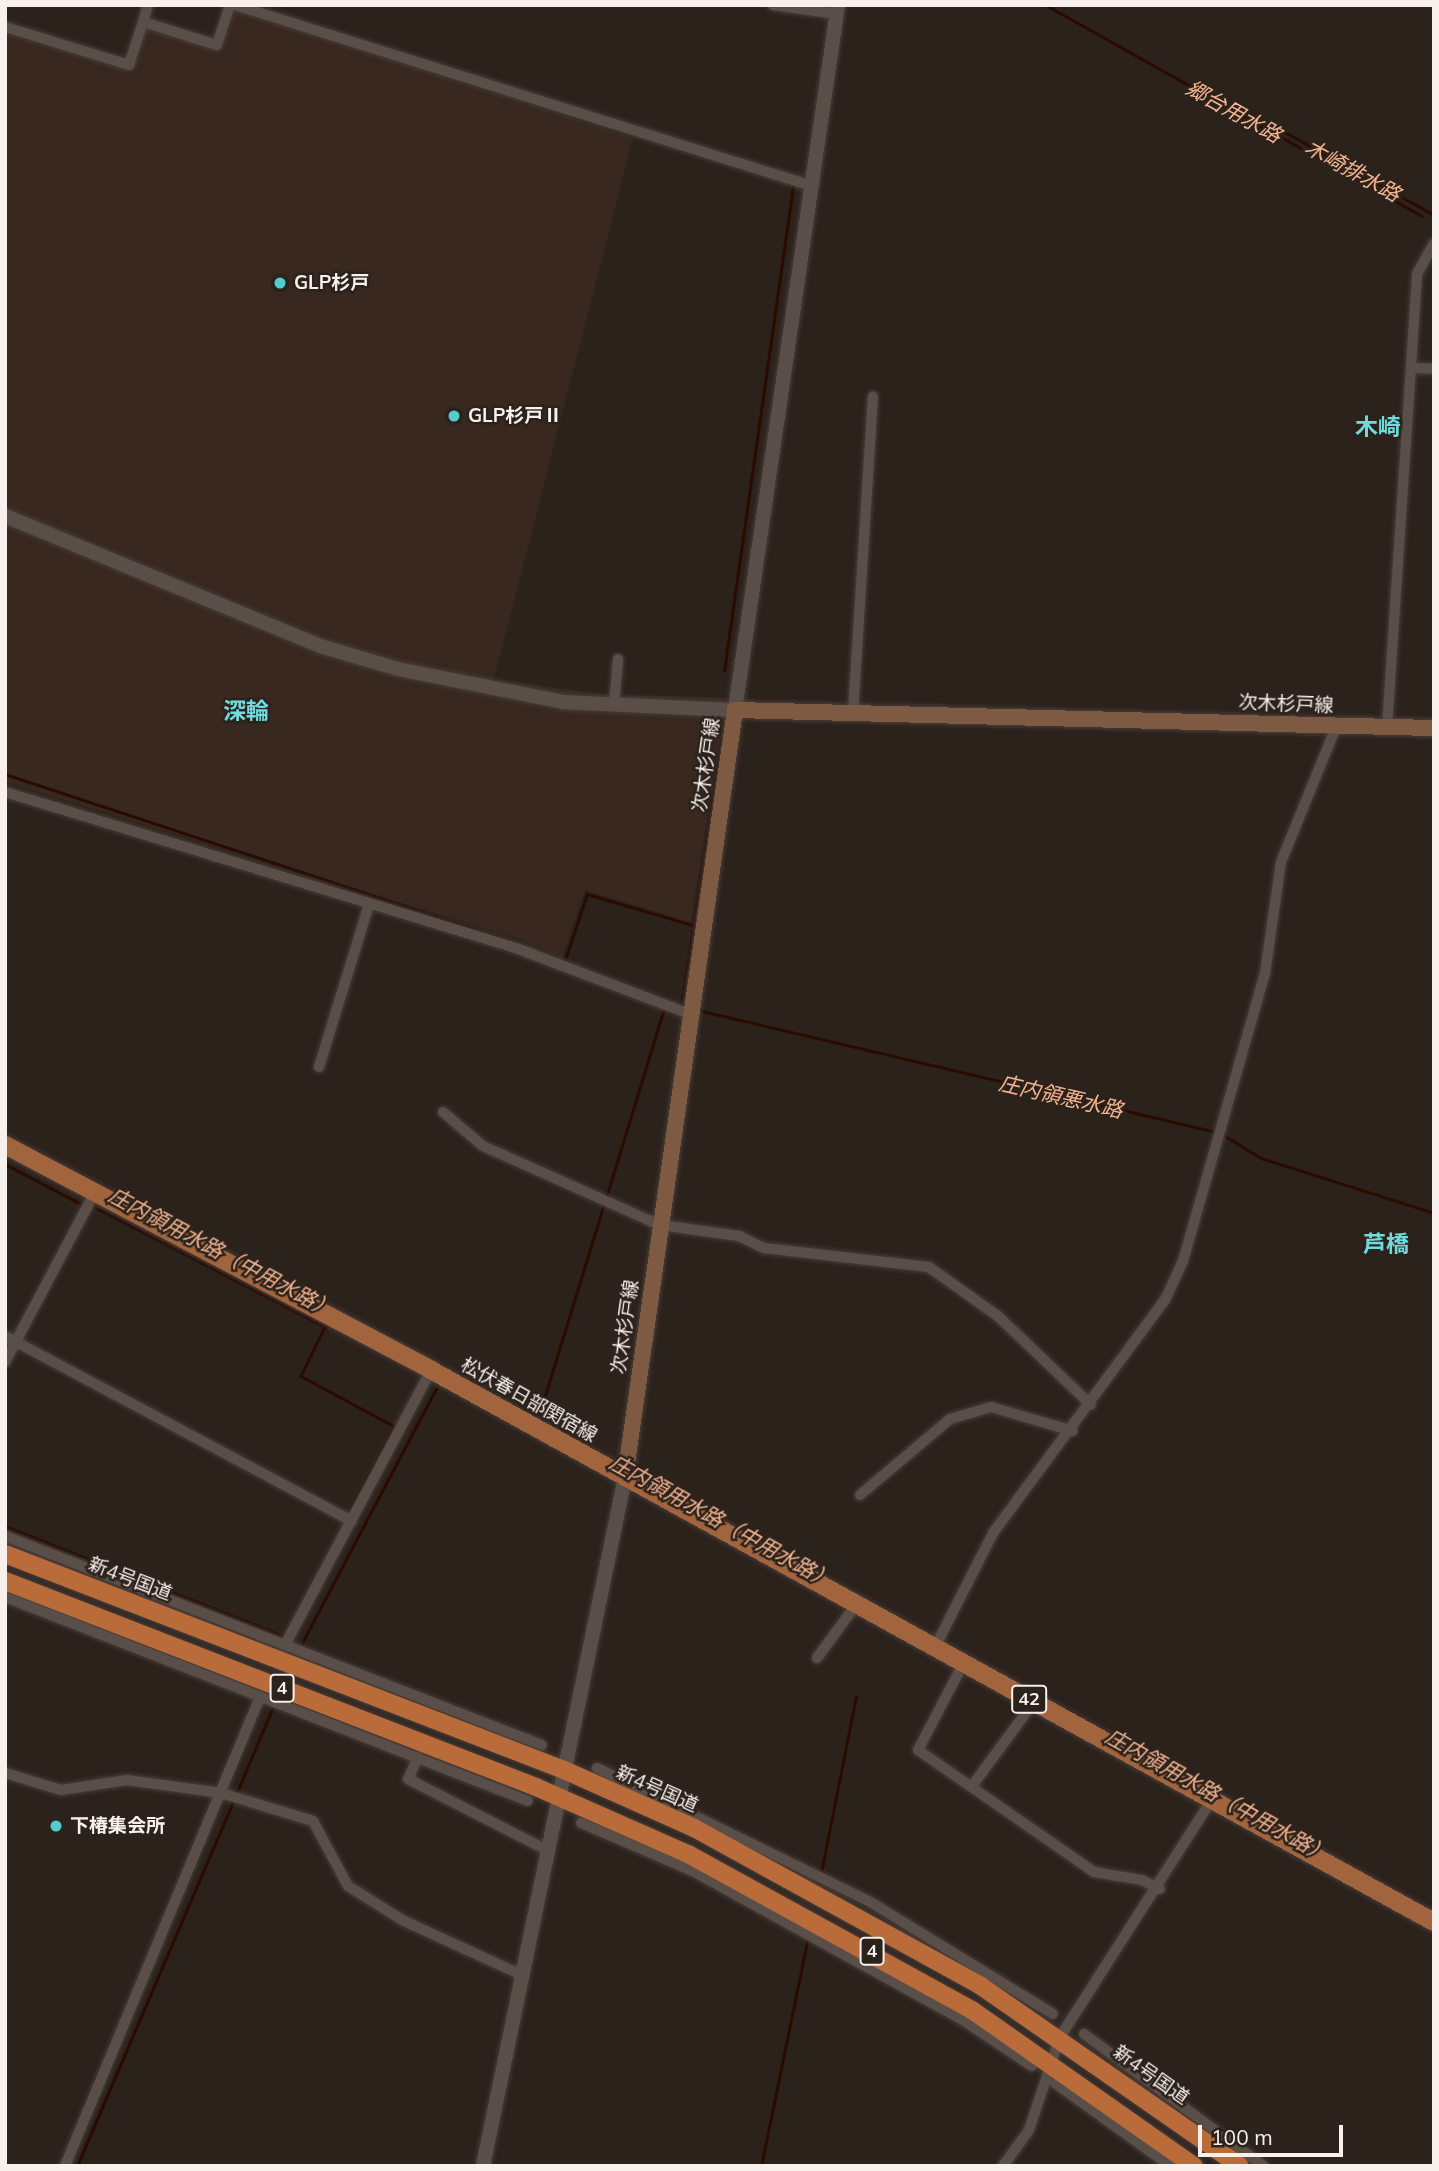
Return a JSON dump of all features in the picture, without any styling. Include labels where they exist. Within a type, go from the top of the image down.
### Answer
[{"type":"highway","name":"新4号国道","points":[[5,1554],[460,1723],[564,1770],[697,1824],[984,1981],[1060,2037],[1139,2085],[1240,2166]]},
{"type":"highway","name":"4","points":[[5,1581],[488,1775],[558,1796],[684,1859],[969,2016],[1194,2166]]},
{"type":"main road","name":"次木杉戸線","points":[[625,1477],[735,710],[1434,728]]},
{"type":"main road","name":"松伏春日部関宿線","points":[[5,1145],[431,1370],[1434,1922]]},
{"type":"street","points":[[5,27],[130,65],[148,5]]},
{"type":"street","points":[[143,22],[217,45],[230,5]]},
{"type":"street","points":[[235,5],[812,186]]},
{"type":"street","points":[[5,516],[320,646],[481,688],[614,705],[735,710],[837,10],[773,5]]},
{"type":"street","points":[[1387,727],[1417,274],[1434,243]]},
{"type":"street","points":[[1411,368],[1434,369]]},
{"type":"street","points":[[853,713],[873,397]]},
{"type":"street","points":[[614,705],[618,659]]},
{"type":"street","points":[[934,1649],[993,1533],[1073,1432],[1165,1300],[1183,1261],[1265,973],[1281,862],[1336,727]]},
{"type":"street","points":[[5,792],[516,948],[690,1014]]},
{"type":"street","points":[[319,1067],[369,904]]},
{"type":"street","points":[[443,1112],[483,1146],[660,1225],[739,1236],[764,1248],[929,1267],[999,1317],[1091,1405]]},
{"type":"street","points":[[5,1362],[95,1192]]},
{"type":"street","points":[[5,1336],[352,1521]]},
{"type":"street","points":[[285,1645],[431,1370]]},
{"type":"street","points":[[860,1494],[950,1419],[991,1407],[1073,1432]]},
{"type":"street","points":[[483,2166],[625,1477]]},
{"type":"street","points":[[5,1536],[285,1645],[460,1723],[542,1745]]},
{"type":"street","points":[[5,1597],[418,1758],[488,1775],[528,1801]]},
{"type":"street","points":[[817,1658],[856,1605]]},
{"type":"street","points":[[963,1664],[918,1750],[1094,1872],[1142,1880],[1160,1889]]},
{"type":"street","points":[[65,2166],[260,1698]]},
{"type":"street","points":[[972,1786],[1034,1702]]},
{"type":"street","points":[[418,1758],[408,1779],[547,1850]]},
{"type":"street","points":[[597,1768],[697,1824]]},
{"type":"street","points":[[5,1773],[61,1790],[127,1780],[221,1793],[313,1821],[348,1886],[404,1921],[522,1975]]},
{"type":"street","points":[[1003,2166],[1029,2130],[1041,2063],[1160,1889],[1211,1801]]},
{"type":"street","points":[[581,1823],[684,1859]]},
{"type":"street","points":[[984,1981],[1053,2014]]},
{"type":"street","points":[[1084,2034],[1139,2085],[1264,2166]]},
{"type":"street","points":[[1055,2083],[1118,2116],[1170,2166]]},
{"type":"shaded area","points":[[235,10],[633,138],[494,679],[609,695],[725,697],[691,922],[585,890],[562,958],[520,939],[5,782],[5,34],[129,69],[144,29],[221,50]]},
{"type":"waterway","name":"郷台用水路","points":[[1046,5],[1422,216]]},
{"type":"waterway","name":"木崎排水路","points":[[1274,135],[1278,128],[1434,215]]},
{"type":"waterway","points":[[724,671],[793,187]]},
{"type":"waterway","points":[[681,1006],[721,741]]},
{"type":"waterway","points":[[5,774],[523,945]]},
{"type":"waterway","points":[[564,963],[587,894],[692,925]]},
{"type":"waterway","name":"庄内領悪水路","points":[[698,1010],[1216,1132]]},
{"type":"waterway","points":[[606,1198],[663,1012]]},
{"type":"waterway","name":"庄内領悪水路","points":[[1222,1134],[1261,1158],[1434,1213]]},
{"type":"waterway","name":"庄内領用水路（中用水路）","points":[[30,1148],[327,1305]]},
{"type":"waterway","points":[[5,1164],[83,1205]]},
{"type":"waterway","points":[[539,1415],[604,1204]]},
{"type":"waterway","points":[[93,1206],[325,1327],[301,1376],[394,1426],[349,1511]]},
{"type":"waterway","points":[[302,1643],[436,1389]]},
{"type":"waterway","points":[[5,1526],[284,1636]]},
{"type":"waterway","points":[[821,1873],[856,1697]]},
{"type":"waterway","name":"庄内領用水路（中用水路）","points":[[1061,1706],[1165,1764]]},
{"type":"waterway","points":[[237,1792],[272,1709]]},
{"type":"waterway","points":[[77,2166],[233,1802]]},
{"type":"waterway","points":[[761,2166],[808,1937]]},
{"type":"place","name":"GLP杉戸","points":[[280,283]]},
{"type":"place","name":"GLP杉戸Ⅱ","points":[[454,416]]},
{"type":"place","name":"下椿集会所","points":[[56,1826]]},
{"type":"district","name":"木崎","points":[[1378,427]]},
{"type":"district","name":"深輪","points":[[246,711]]},
{"type":"district","name":"芦橋","points":[[1386,1244]]}]
